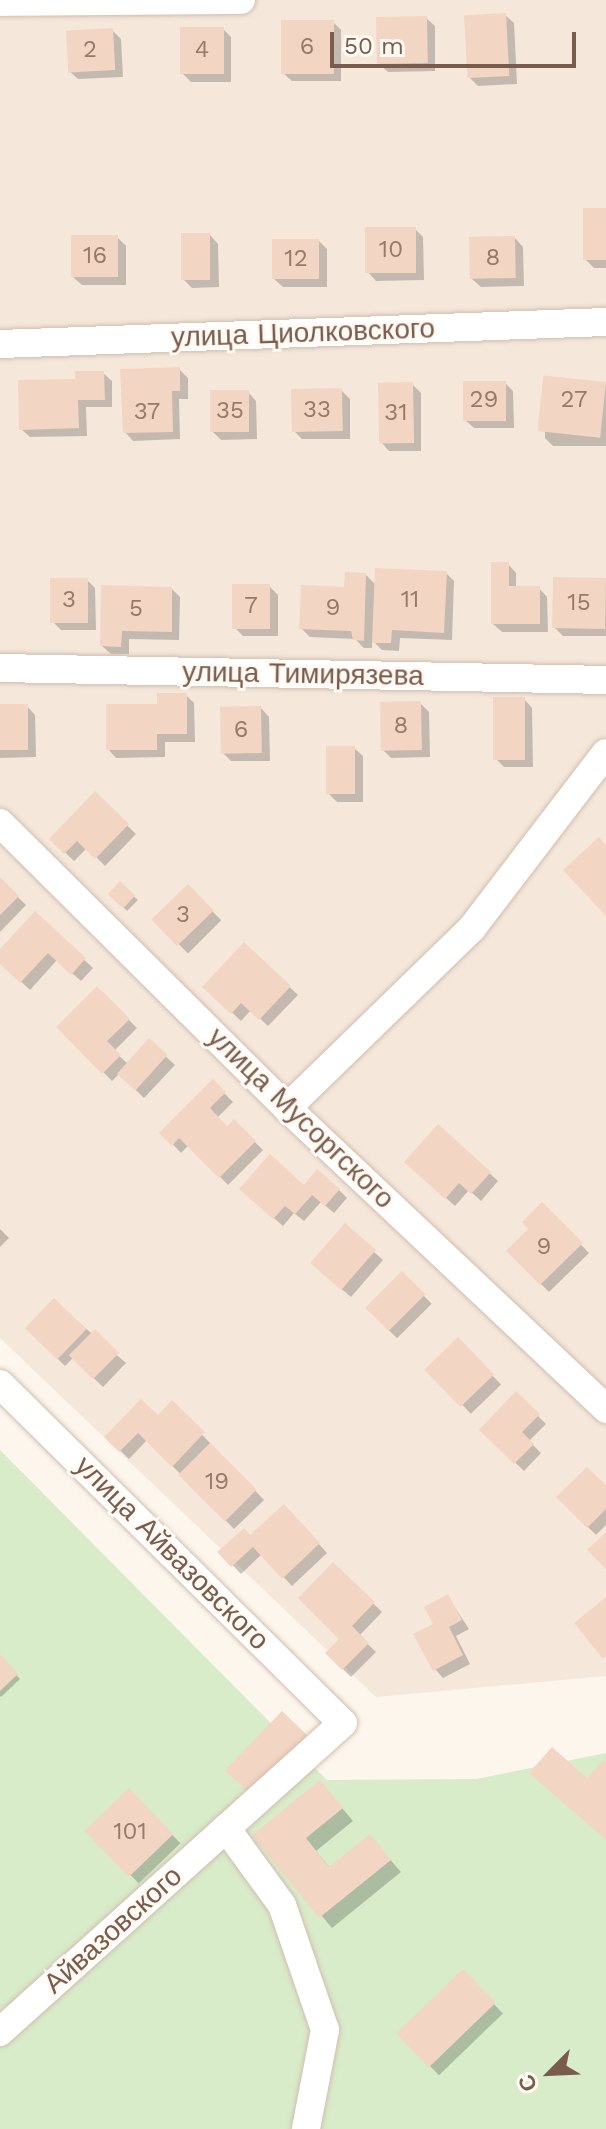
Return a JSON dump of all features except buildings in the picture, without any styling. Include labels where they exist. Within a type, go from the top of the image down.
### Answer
[{"type":"street","points":[[0,2],[241,0]]},
{"type":"street","name":"улица Циолковского","points":[[0,344],[606,322]]},
{"type":"street","name":"улица Тимирязева","points":[[0,668],[606,680]]},
{"type":"street","points":[[287,1108],[472,928],[606,753]]},
{"type":"street","name":"улица Мусоргского","points":[[0,823],[287,1108],[606,1409]]},
{"type":"street","name":"улица Айвазовского","points":[[0,1384],[343,1723]]},
{"type":"street","name":"Айвазовского","points":[[0,2032],[343,1723]]},
{"type":"street","points":[[226,1828],[282,1905],[325,2030],[306,2129]]},
{"type":"shaded area","points":[[0,0],[606,0],[606,1676],[376,1697],[0,1338]]},
{"type":"green space","points":[[0,1450],[327,1780],[476,1779],[606,1753],[606,2129],[0,2129]]}]
